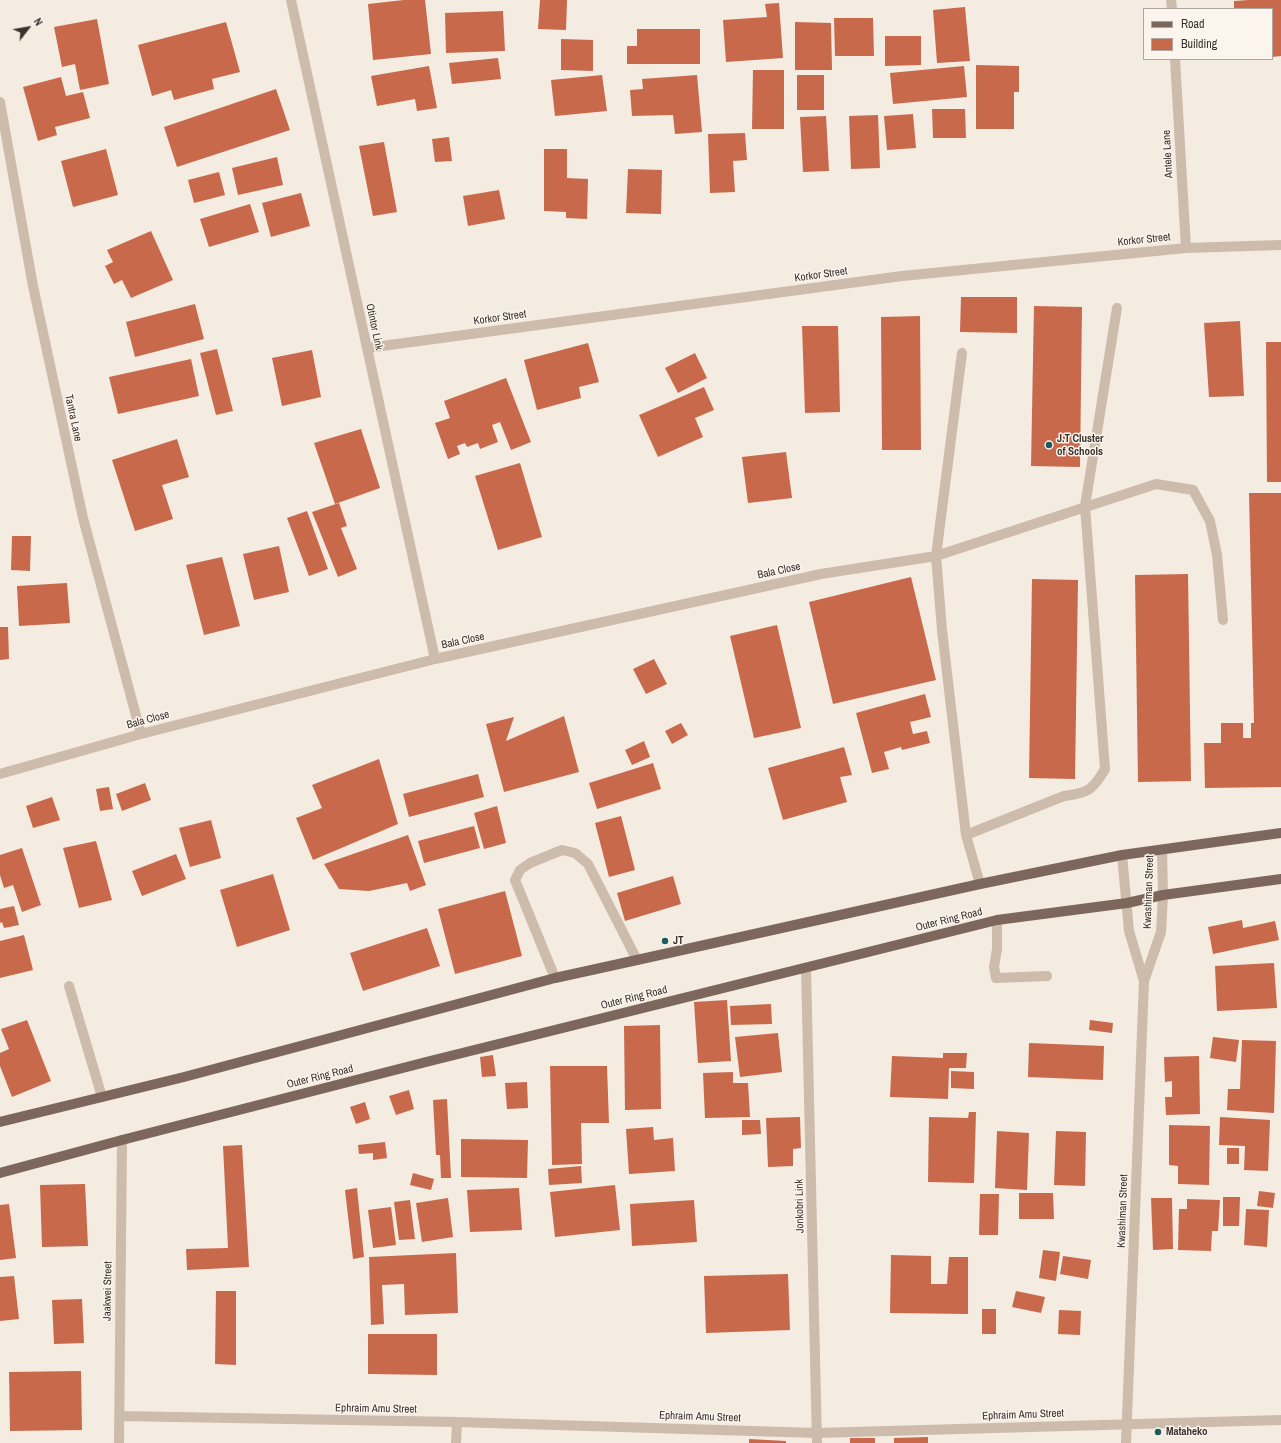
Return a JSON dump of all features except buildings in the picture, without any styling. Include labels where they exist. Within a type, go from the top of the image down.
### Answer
[{"type":"main road","points":[[0,1122],[192,1075],[555,978],[980,884],[1122,855],[1281,833]]},
{"type":"main road","name":"Outer Ring Road","points":[[0,1173],[430,1061],[997,920],[1127,903],[1163,895],[1281,879]]},
{"type":"street","name":"Otintor Link","points":[[291,0],[435,659]]},
{"type":"street","name":"Antele Lane","points":[[1175,60],[1186,248]]},
{"type":"street","name":"Tantra Lane","points":[[0,102],[33,286],[83,518],[141,734]]},
{"type":"street","name":"Korkor Street","points":[[367,348],[902,276],[1186,248],[1281,245]]},
{"type":"street","points":[[966,835],[1064,796],[1081,794],[1096,785],[1105,770],[1086,506],[1116,308]]},
{"type":"street","points":[[962,353],[936,556],[942,630],[966,835],[980,884]]},
{"type":"street","name":"Bala Close","points":[[0,774],[141,734],[435,659],[821,574],[936,556],[1156,484],[1193,490],[1210,521],[1218,555],[1223,620]]},
{"type":"street","points":[[555,978],[515,880],[520,870],[530,862],[562,850],[576,852],[588,864],[637,960]]},
{"type":"street","name":"Kwashiman Street","points":[[1126,1443],[1144,981],[1161,932],[1163,895],[1162,850]]},
{"type":"street","name":"Kwashiman Street","points":[[1122,855],[1129,931],[1144,981]]},
{"type":"street","points":[[997,920],[997,949],[994,967],[996,978],[1047,976]]},
{"type":"street","name":"Jonkobri Link","points":[[806,968],[817,1438]]},
{"type":"street","points":[[69,986],[102,1097]]},
{"type":"street","name":"Jaakwei Street","points":[[119,1443],[122,1140]]},
{"type":"street","name":"Ephraim Amu Street","points":[[119,1416],[457,1422],[817,1438],[1126,1424],[1281,1420]]},
{"type":"street","points":[[456,1443],[457,1422]]},
{"type":"place","name":"J.T Cluster of Schools","points":[[1049,445]]},
{"type":"place","name":"JT","points":[[665,941]]},
{"type":"place","name":"Mataheko","points":[[1158,1432]]}]
